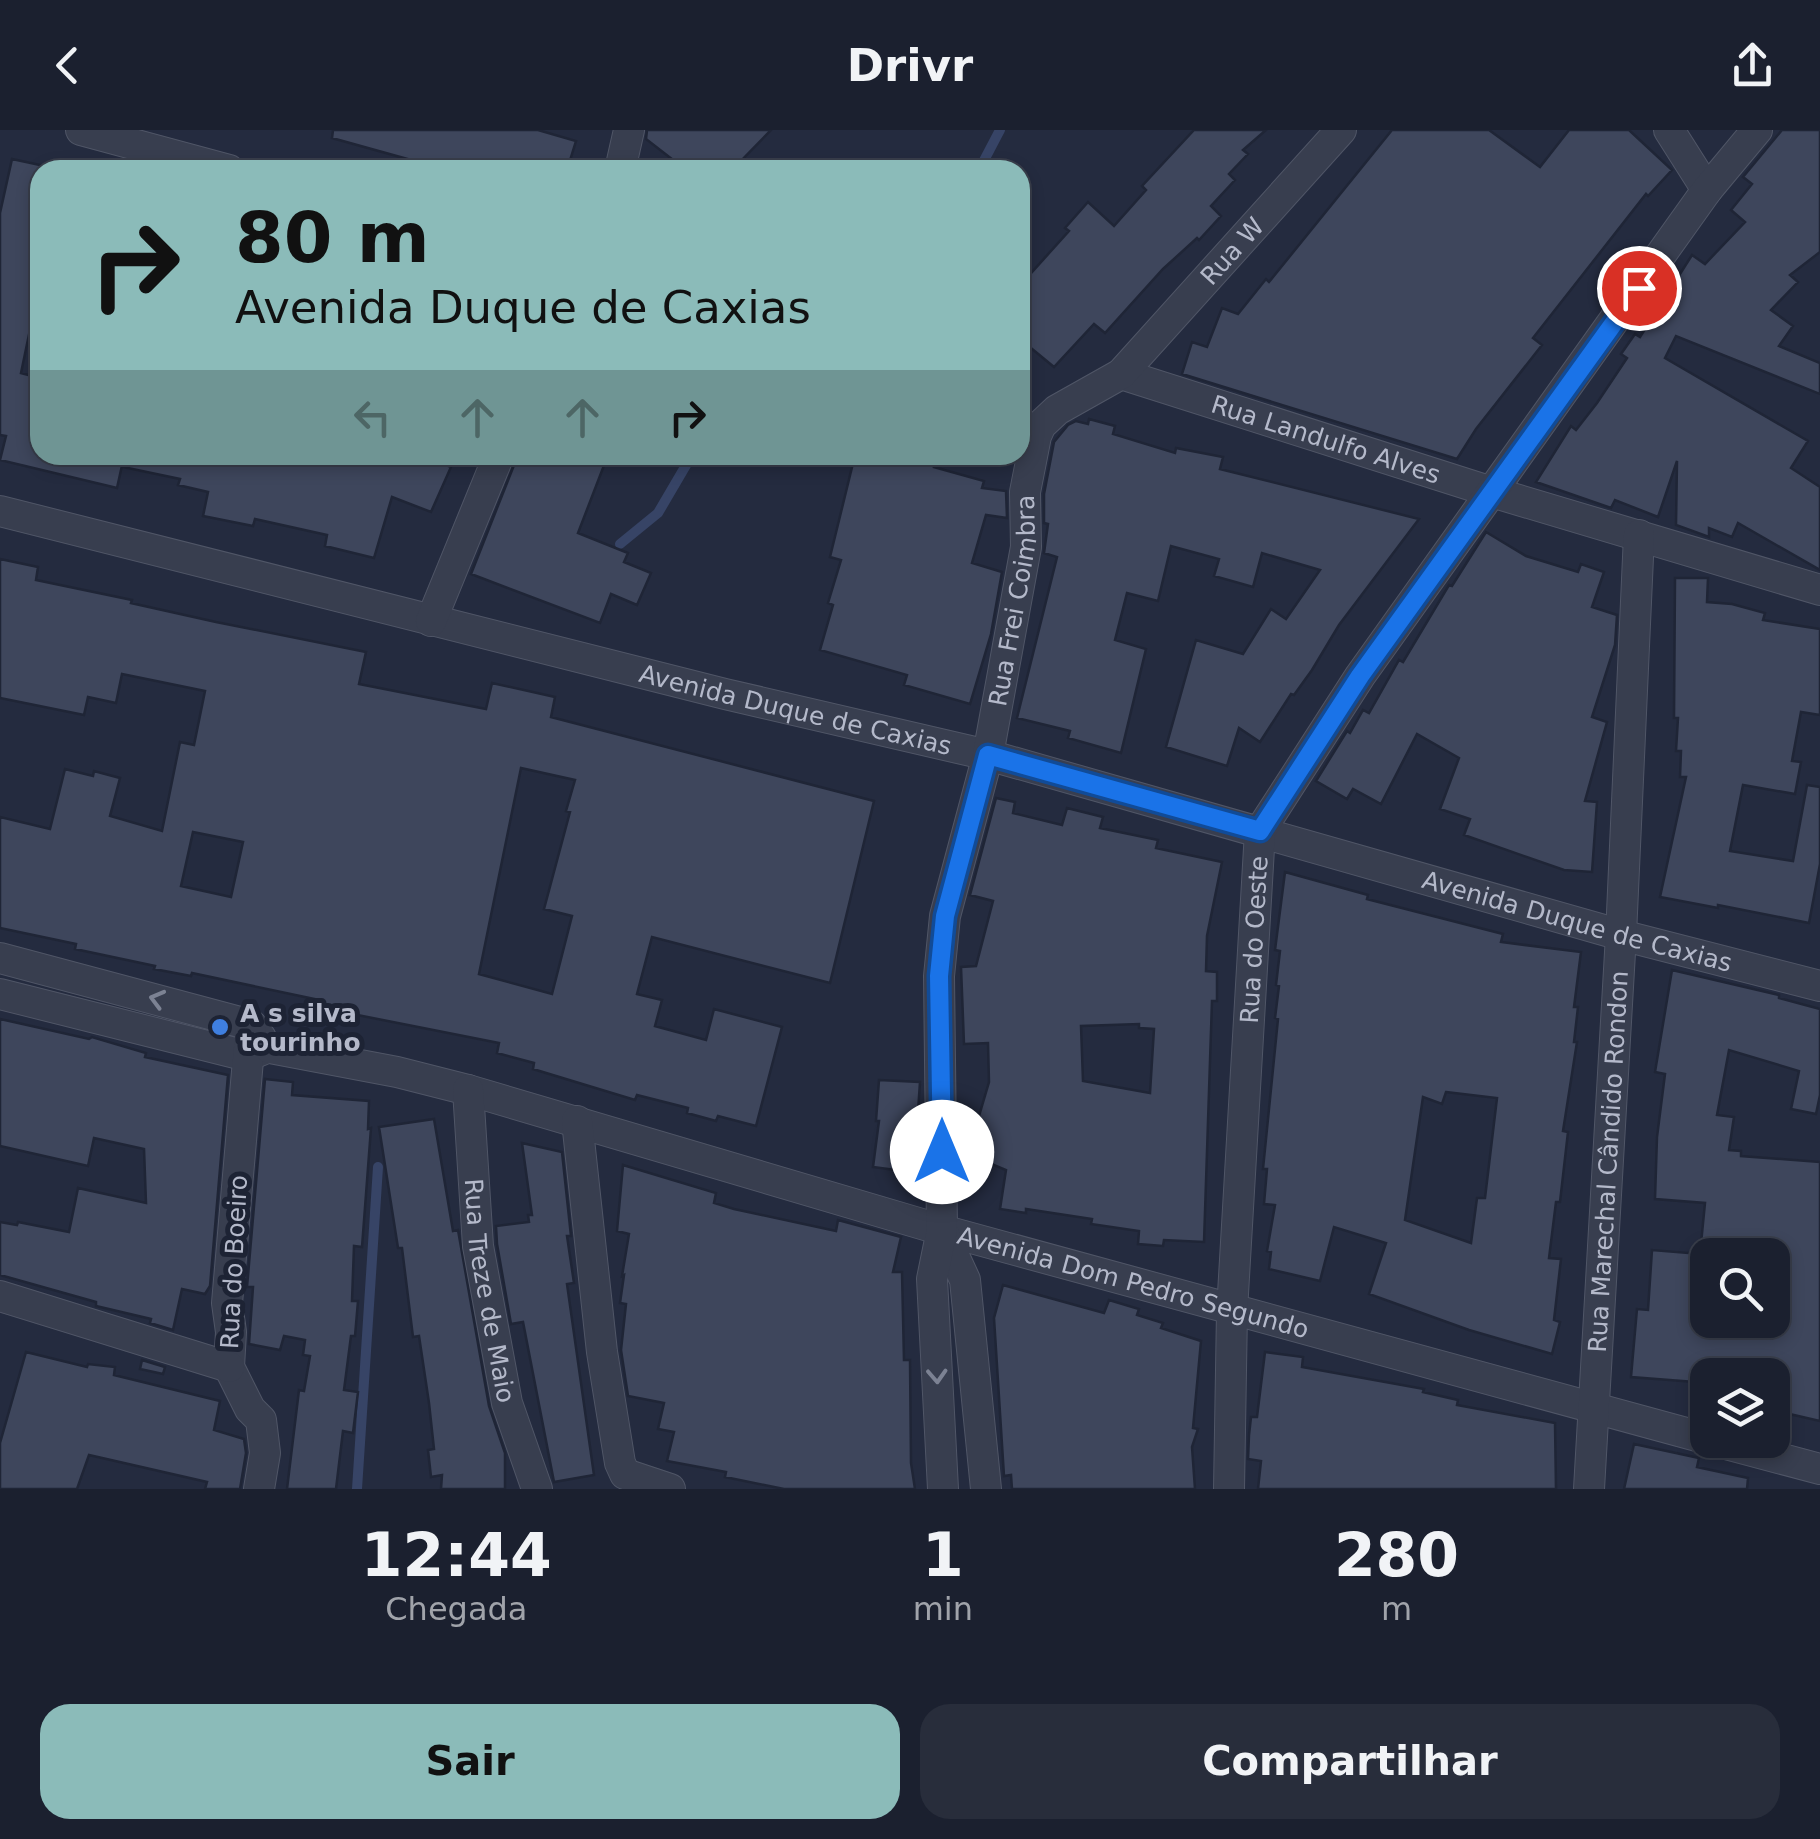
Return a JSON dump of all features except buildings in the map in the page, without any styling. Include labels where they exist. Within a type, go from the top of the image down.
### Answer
[{"type":"street","points":[[81,130],[192,160]]},
{"type":"street","points":[[622,160],[630,130]]},
{"type":"street","name":"Rua W","points":[[1122,374],[1341,130]]},
{"type":"street","points":[[1669,130],[1708,190]]},
{"type":"street","name":"Rua do Oeste","points":[[1229,1489],[1232,1311],[1260,831],[1360,676],[1708,190],[1758,130]]},
{"type":"street","name":"Rua Landulfo Alves","points":[[1122,374],[1820,590]]},
{"type":"street","name":"Rua Frei Coimbra","points":[[942,1489],[932,1278],[942,1230],[940,961],[945,916],[988,755],[1026,547],[1026,492],[1036,436],[1057,410],[1122,374]]},
{"type":"street","points":[[431,621],[495,465]]},
{"type":"street","name":"Avenida Duque de Caxias","points":[[0,511],[431,621],[988,755],[1621,936],[1820,986]]},
{"type":"street","name":"Rua Marechal Cândido Rondon","points":[[1588,1489],[1621,936],[1639,535]]},
{"type":"street","points":[[0,958],[256,1043]]},
{"type":"street","points":[[0,994],[256,1043]]},
{"type":"street","name":"Avenida Dom Pedro Segundo","points":[[256,1043],[468,1090],[942,1230],[1690,1435]]},
{"type":"street","name":"Rua do Boeiro","points":[[256,1043],[227,1303],[231,1332],[229,1367],[250,1409],[261,1420],[265,1453],[258,1489]]},
{"type":"street","name":"Rua Treze de Maio","points":[[468,1090],[478,1246],[507,1404],[536,1489]]},
{"type":"street","points":[[577,1120],[614,1435],[625,1474],[670,1489]]},
{"type":"street","name":"Rua Frei Coimbra","points":[[942,1230],[965,1280],[986,1489]]},
{"type":"street","points":[[0,1296],[229,1367]]},
{"type":"street","name":"Avenida Dom Pedro Segundo","points":[[1778,1458],[1820,1469]]},
{"type":"waterway","points":[[984,160],[1000,130]]},
{"type":"waterway","points":[[620,544],[658,513],[686,465]]},
{"type":"waterway","points":[[357,1489],[378,1167]]},
{"type":"place","name":"A s silva tourinho","points":[[220,1027]]},
{"type":"route","points":[[942,1152],[939,976],[945,916],[988,755],[1260,831],[1360,676],[1639,288]]}]
